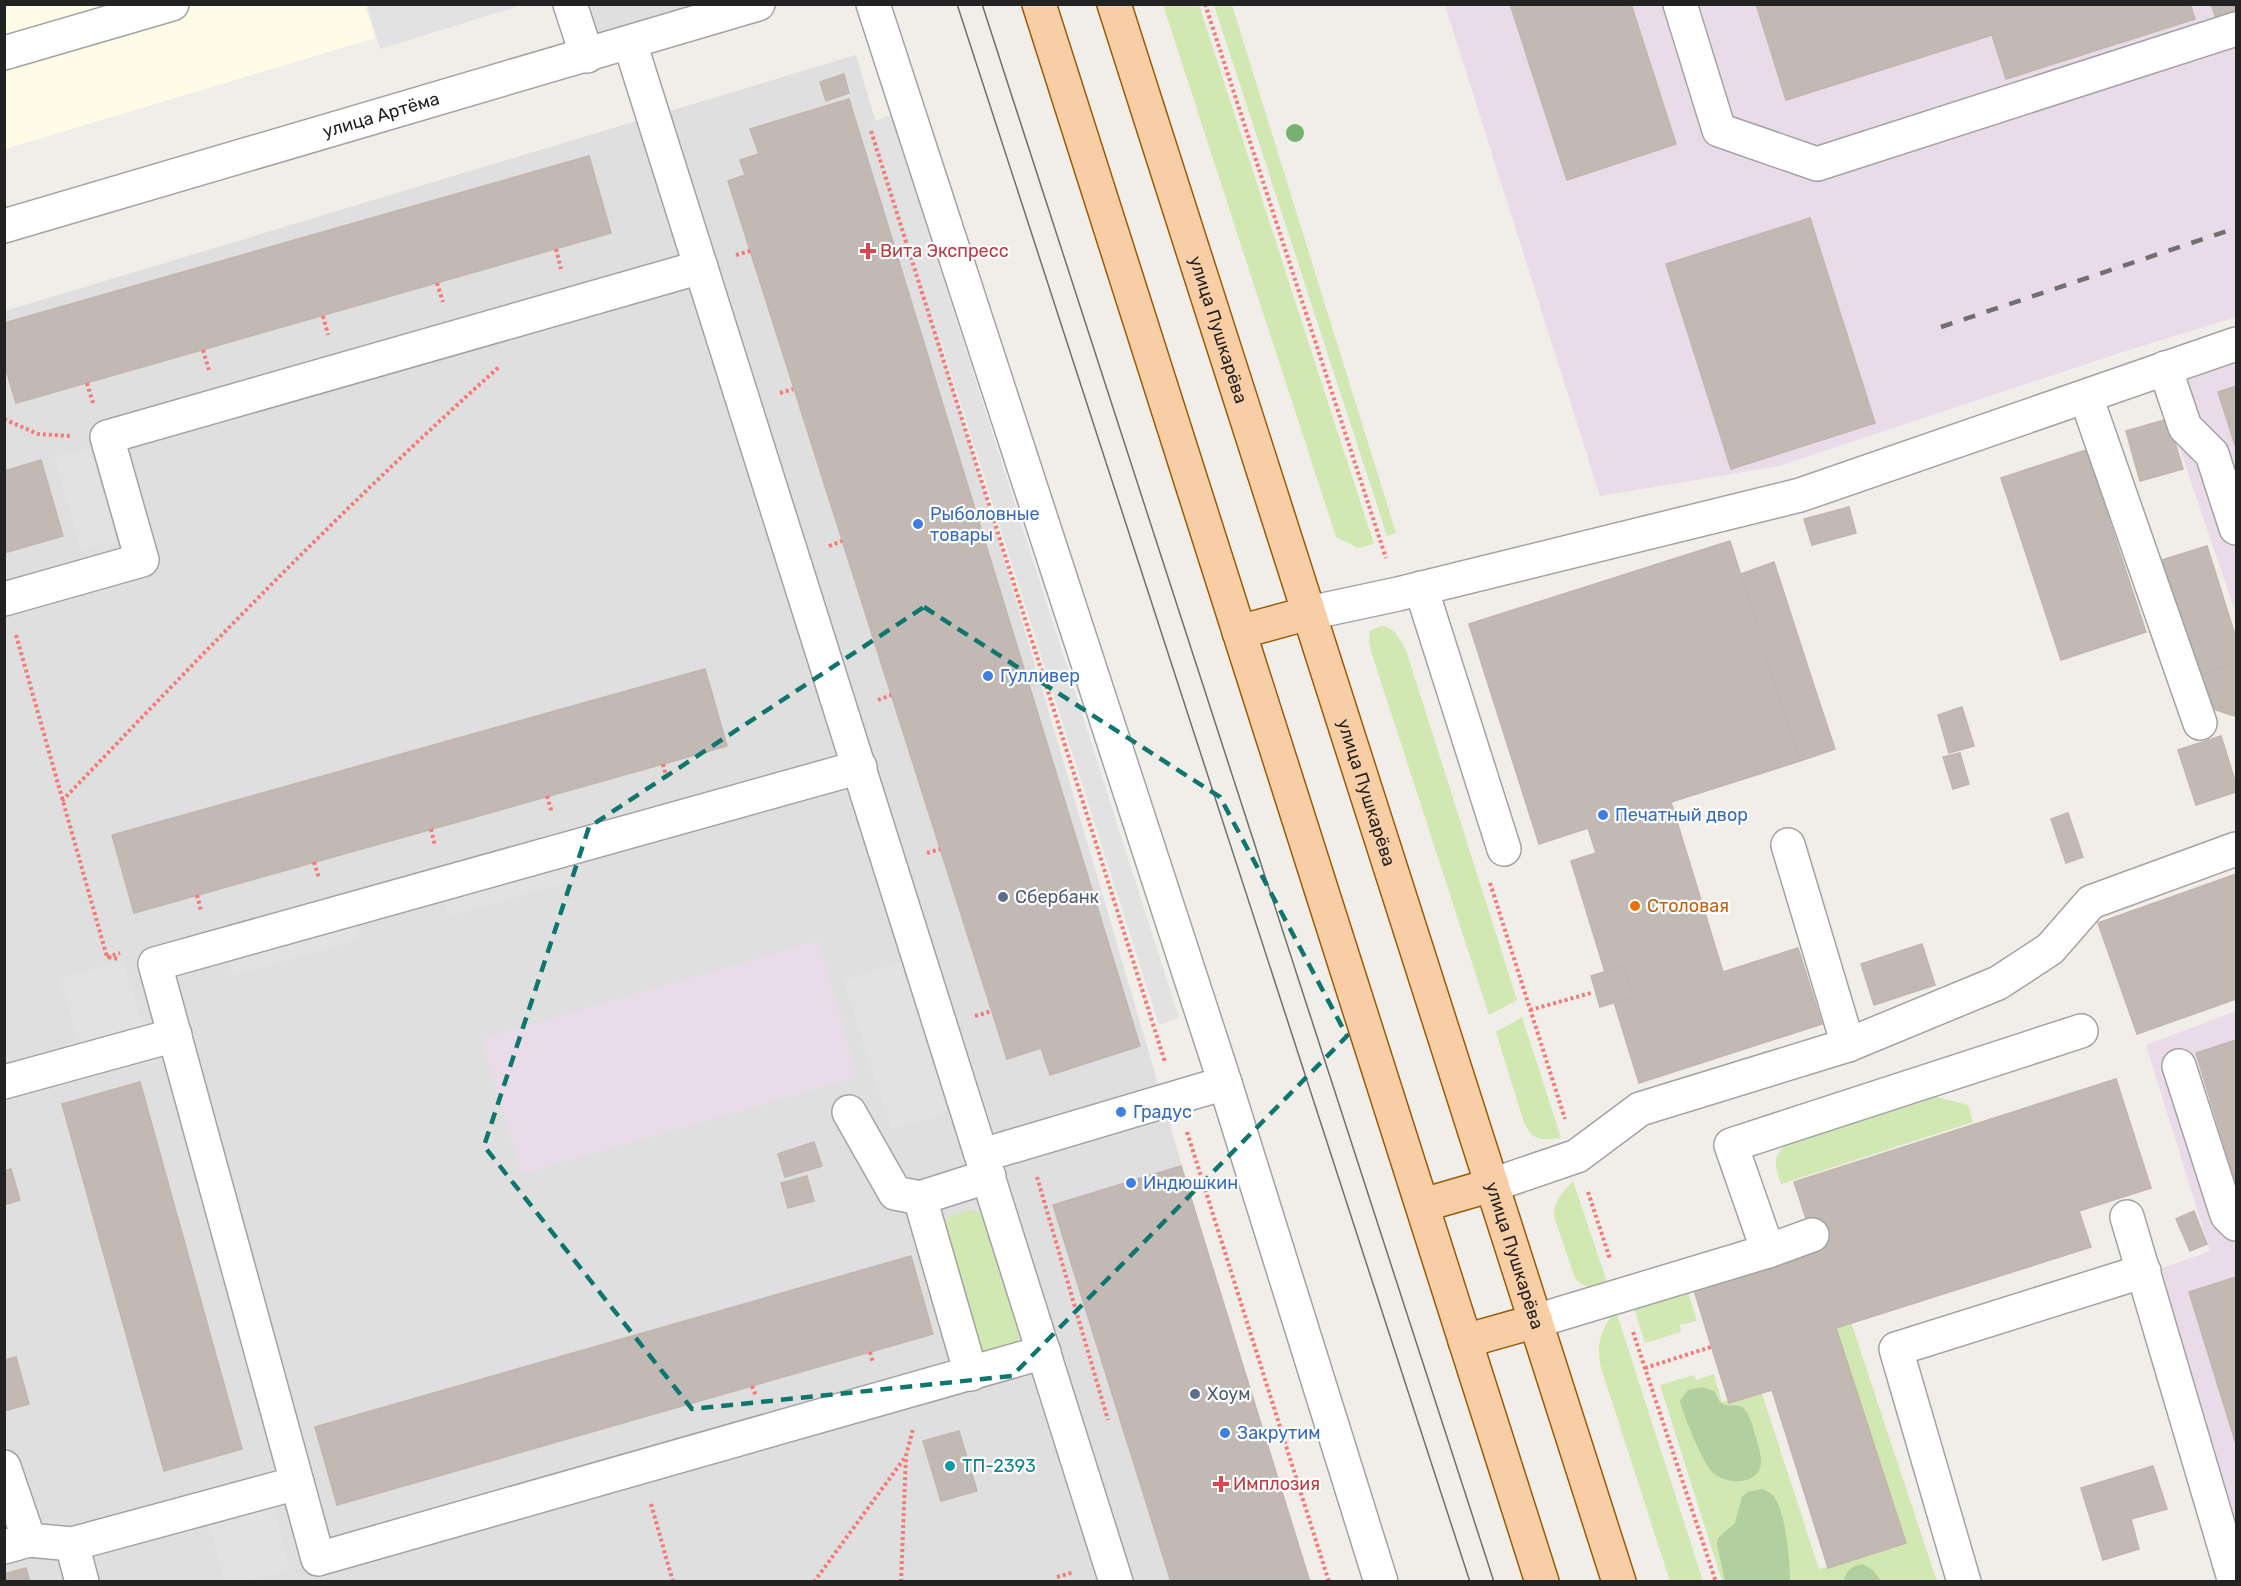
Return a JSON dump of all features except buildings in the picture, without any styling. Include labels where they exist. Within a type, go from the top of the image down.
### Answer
[{"type":"main road","points":[[1039,4],[1542,1581]]},
{"type":"main road","name":"улица Пушкарёва","points":[[1114,4],[1619,1581]]},
{"type":"main road","points":[[1239,632],[1309,613]]},
{"type":"main road","points":[[1423,1205],[1492,1185]]},
{"type":"main road","points":[[1465,1341],[1536,1321]]},
{"type":"street","points":[[4,54],[172,4]]},
{"type":"street","points":[[570,4],[587,56]]},
{"type":"street","name":"улица Артёма","points":[[4,226],[758,4]]},
{"type":"street","points":[[873,4],[1225,1083],[1381,1581]]},
{"type":"street","points":[[1680,4],[1719,130],[1816,164],[2236,29]]},
{"type":"street","points":[[630,43],[1116,1581]]},
{"type":"street","points":[[5,599],[142,560],[106,437],[701,267]]},
{"type":"street","points":[[1309,613],[1421,588],[1800,495],[2236,344]]},
{"type":"street","points":[[2165,368],[2185,427],[2212,454],[2236,528]]},
{"type":"street","points":[[2086,397],[2200,723]]},
{"type":"street","points":[[1421,588],[1504,849]]},
{"type":"street","points":[[860,767],[155,964],[318,1559],[1044,1352]]},
{"type":"street","points":[[1788,845],[1848,1045]]},
{"type":"street","points":[[1492,1185],[1577,1156],[1640,1109],[1848,1045],[1998,983],[2050,949],[2091,902],[2236,849]]},
{"type":"street","points":[[1768,1251],[1731,1145],[2081,1031]]},
{"type":"street","points":[[4,1082],[175,1035]]},
{"type":"street","points":[[2179,1066],[2227,1215],[2236,1224]]},
{"type":"street","points":[[849,1112],[895,1192],[920,1198],[1027,1142],[1225,1083]]},
{"type":"street","points":[[920,1198],[971,1374]]},
{"type":"street","points":[[2127,1217],[2235,1581]]},
{"type":"street","points":[[1536,1321],[1768,1251],[1812,1235]]},
{"type":"street","points":[[1964,1581],[1896,1349],[2144,1271]]},
{"type":"street","points":[[4,1467],[17,1544],[72,1544],[297,1484]]},
{"type":"street","points":[[72,1544],[82,1581]]},
{"type":"path","points":[[870,130],[1329,1581]]},
{"type":"path","points":[[62,801],[202,654],[323,532],[503,364]]},
{"type":"path","points":[[4,419],[38,434],[106,437]]},
{"type":"path","points":[[5,599],[107,957],[155,964]]},
{"type":"path","points":[[1530,1010],[1591,993]]},
{"type":"path","points":[[1027,1142],[1109,1424]]},
{"type":"path","points":[[1645,1368],[1711,1347]]},
{"type":"path","points":[[901,1581],[906,1456],[923,1387]]},
{"type":"path","points":[[814,1581],[906,1456]]},
{"type":"path","points":[[641,1467],[673,1581]]},
{"type":"highlighted area","points":[[924,607],[1220,797],[1347,1036],[1012,1376],[692,1409],[484,1146],[589,827]]},
{"type":"shaded area","points":[[515,4],[516,7],[380,49],[367,5]]},
{"type":"shaded area","points":[[577,4],[703,5],[588,40]]},
{"type":"shaded area","points":[[5,5],[365,5],[375,38],[5,149]]},
{"type":"shaded area","points":[[1445,5],[2236,5],[2236,317],[2116,354],[1779,466],[1600,496]]},
{"type":"shaded area","points":[[856,55],[1304,1581],[5,1582],[5,311]]},
{"type":"shaded area","points":[[891,115],[1179,1018],[1159,1025],[871,122]]},
{"type":"shaded area","points":[[2236,337],[2236,614],[2151,365]]},
{"type":"shaded area","points":[[90,448],[116,541],[81,550],[55,457]]},
{"type":"shaded area","points":[[569,857],[575,880],[448,916],[441,893]]},
{"type":"shaded area","points":[[353,917],[359,939],[232,975],[225,953]]},
{"type":"shaded area","points":[[818,941],[857,1077],[522,1174],[482,1039]]},
{"type":"shaded area","points":[[123,960],[143,1027],[80,1045],[60,979]]},
{"type":"shaded area","points":[[901,962],[947,1112],[891,1129],[844,980]]},
{"type":"shaded area","points":[[2236,1011],[2236,1581],[2130,1280],[2210,1251],[2146,1045]]},
{"type":"shaded area","points":[[271,1499],[290,1569],[246,1581],[225,1581],[207,1517]]},
{"type":"green space","points":[[1163,5],[1199,5],[1374,544],[1358,548],[1336,537]]},
{"type":"green space","points":[[1214,5],[1232,5],[1396,533],[1387,536]]},
{"type":"green space","points":[[1380,626],[1393,631],[1406,650],[1517,1000],[1489,1015],[1371,651],[1370,631]]},
{"type":"green space","points":[[1522,1017],[1561,1138],[1535,1137],[1524,1123],[1496,1032]]},
{"type":"green space","points":[[1921,1093],[1968,1105],[1973,1122],[1781,1184],[1776,1167],[1777,1156],[1784,1146],[1798,1134]]},
{"type":"green space","points":[[1573,1181],[1609,1288],[1590,1288],[1575,1278],[1554,1216],[1557,1201]]},
{"type":"green space","points":[[969,1210],[978,1212],[985,1218],[1019,1335],[1017,1346],[995,1358],[978,1351],[943,1229],[949,1216]]},
{"type":"green space","points":[[1687,1289],[1697,1321],[1680,1325],[1681,1332],[1645,1343],[1633,1305]]},
{"type":"green space","points":[[1616,1311],[1703,1581],[1670,1581],[1601,1368],[1599,1345],[1606,1324]]},
{"type":"green space","points":[[1850,1319],[1937,1581],[1722,1581],[1660,1385],[1694,1375],[1696,1380],[1714,1374],[1722,1402],[1761,1391],[1819,1569],[1895,1545],[1826,1327]]},
{"type":"green space","points":[[1703,1387],[1714,1391],[1724,1405],[1741,1406],[1748,1414],[1761,1458],[1760,1468],[1752,1478],[1731,1481],[1717,1476],[1708,1467],[1689,1427],[1680,1401],[1688,1390]]},
{"type":"green space","points":[[1762,1489],[1773,1496],[1782,1514],[1790,1581],[1725,1581],[1717,1545],[1718,1538],[1735,1523],[1742,1497],[1747,1492]]},
{"type":"green space","points":[[1863,1564],[1873,1570],[1881,1581],[1844,1581],[1850,1569]]},
{"type":"tram line","points":[[957,4],[1470,1582]]},
{"type":"tram line","points":[[982,4],[1494,1582]]},
{"type":"railway","points":[[1941,327],[2236,228]]},
{"type":"place","name":"Вита Экспресс","points":[[868,251]]},
{"type":"place","name":"Рыболовные товары","points":[[918,524]]},
{"type":"place","name":"Гулливер","points":[[988,676]]},
{"type":"place","name":"Печатный двор","points":[[1603,815]]},
{"type":"place","name":"Сбербанк","points":[[1003,897]]},
{"type":"place","name":"Столовая","points":[[1635,906]]},
{"type":"place","name":"Градус","points":[[1121,1112]]},
{"type":"place","name":"Индюшкин","points":[[1131,1183]]},
{"type":"place","name":"Хоум","points":[[1195,1394]]},
{"type":"place","name":"Закрутим","points":[[1225,1433]]},
{"type":"place","name":"ТП-2393","points":[[950,1466]]},
{"type":"place","name":"Имплозия","points":[[1221,1484]]}]
